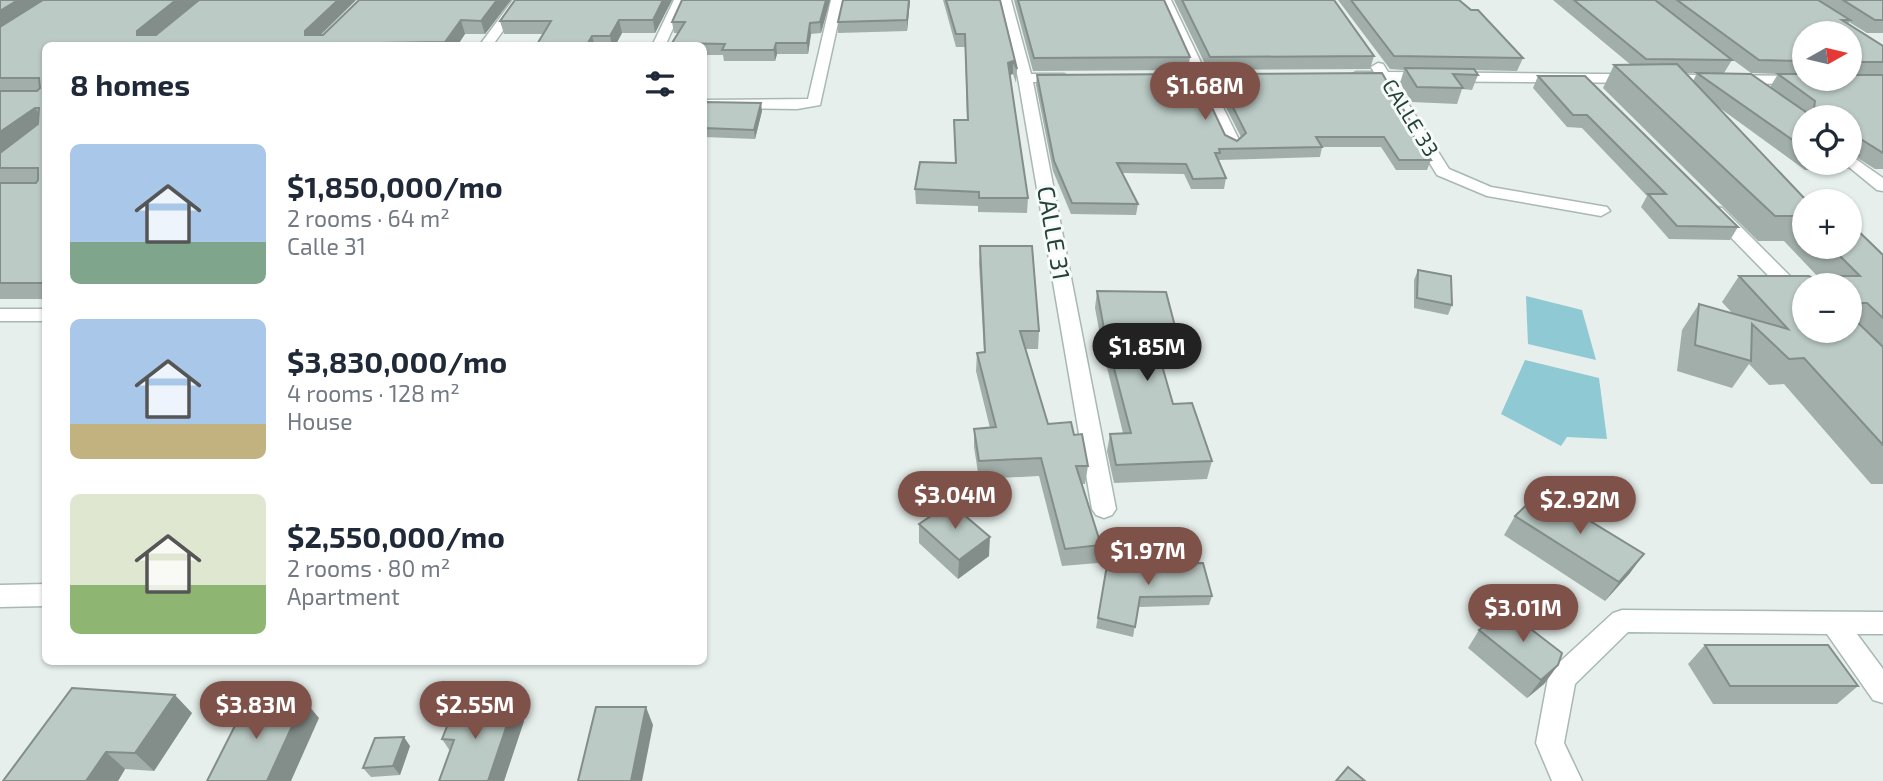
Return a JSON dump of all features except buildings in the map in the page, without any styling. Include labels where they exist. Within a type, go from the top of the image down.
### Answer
[{"type":"street","points":[[488,42],[519,0]]},
{"type":"street","points":[[659,42],[680,0]]},
{"type":"street","points":[[707,104],[797,105],[810,104],[817,99],[836,0]]},
{"type":"street","name":"CALLE 31","points":[[1005,0],[1025,78],[1104,509]]},
{"type":"street","points":[[1165,0],[1233,144]]},
{"type":"street","name":"CALLE 33","points":[[1369,54],[1443,173],[1487,191],[1601,211]]},
{"type":"street","points":[[1726,63],[1766,94]]},
{"type":"street","points":[[1148,77],[1259,76]]},
{"type":"street","points":[[1343,76],[1792,79]]},
{"type":"street","points":[[1581,77],[1600,96]]},
{"type":"street","points":[[1025,78],[1079,78]]},
{"type":"street","points":[[1862,169],[1883,186]]},
{"type":"street","points":[[1706,202],[1792,289]]},
{"type":"street","points":[[0,315],[42,315]]},
{"type":"street","points":[[0,596],[42,595]]},
{"type":"street","points":[[1567,781],[1550,743],[1562,678],[1622,621],[1883,623]]},
{"type":"street","points":[[1834,623],[1883,691]]},
{"type":"water","points":[[1526,296],[1582,310],[1596,360],[1528,344]]},
{"type":"water","points":[[1525,360],[1599,378],[1607,439],[1567,437],[1561,446],[1501,414]]}]
